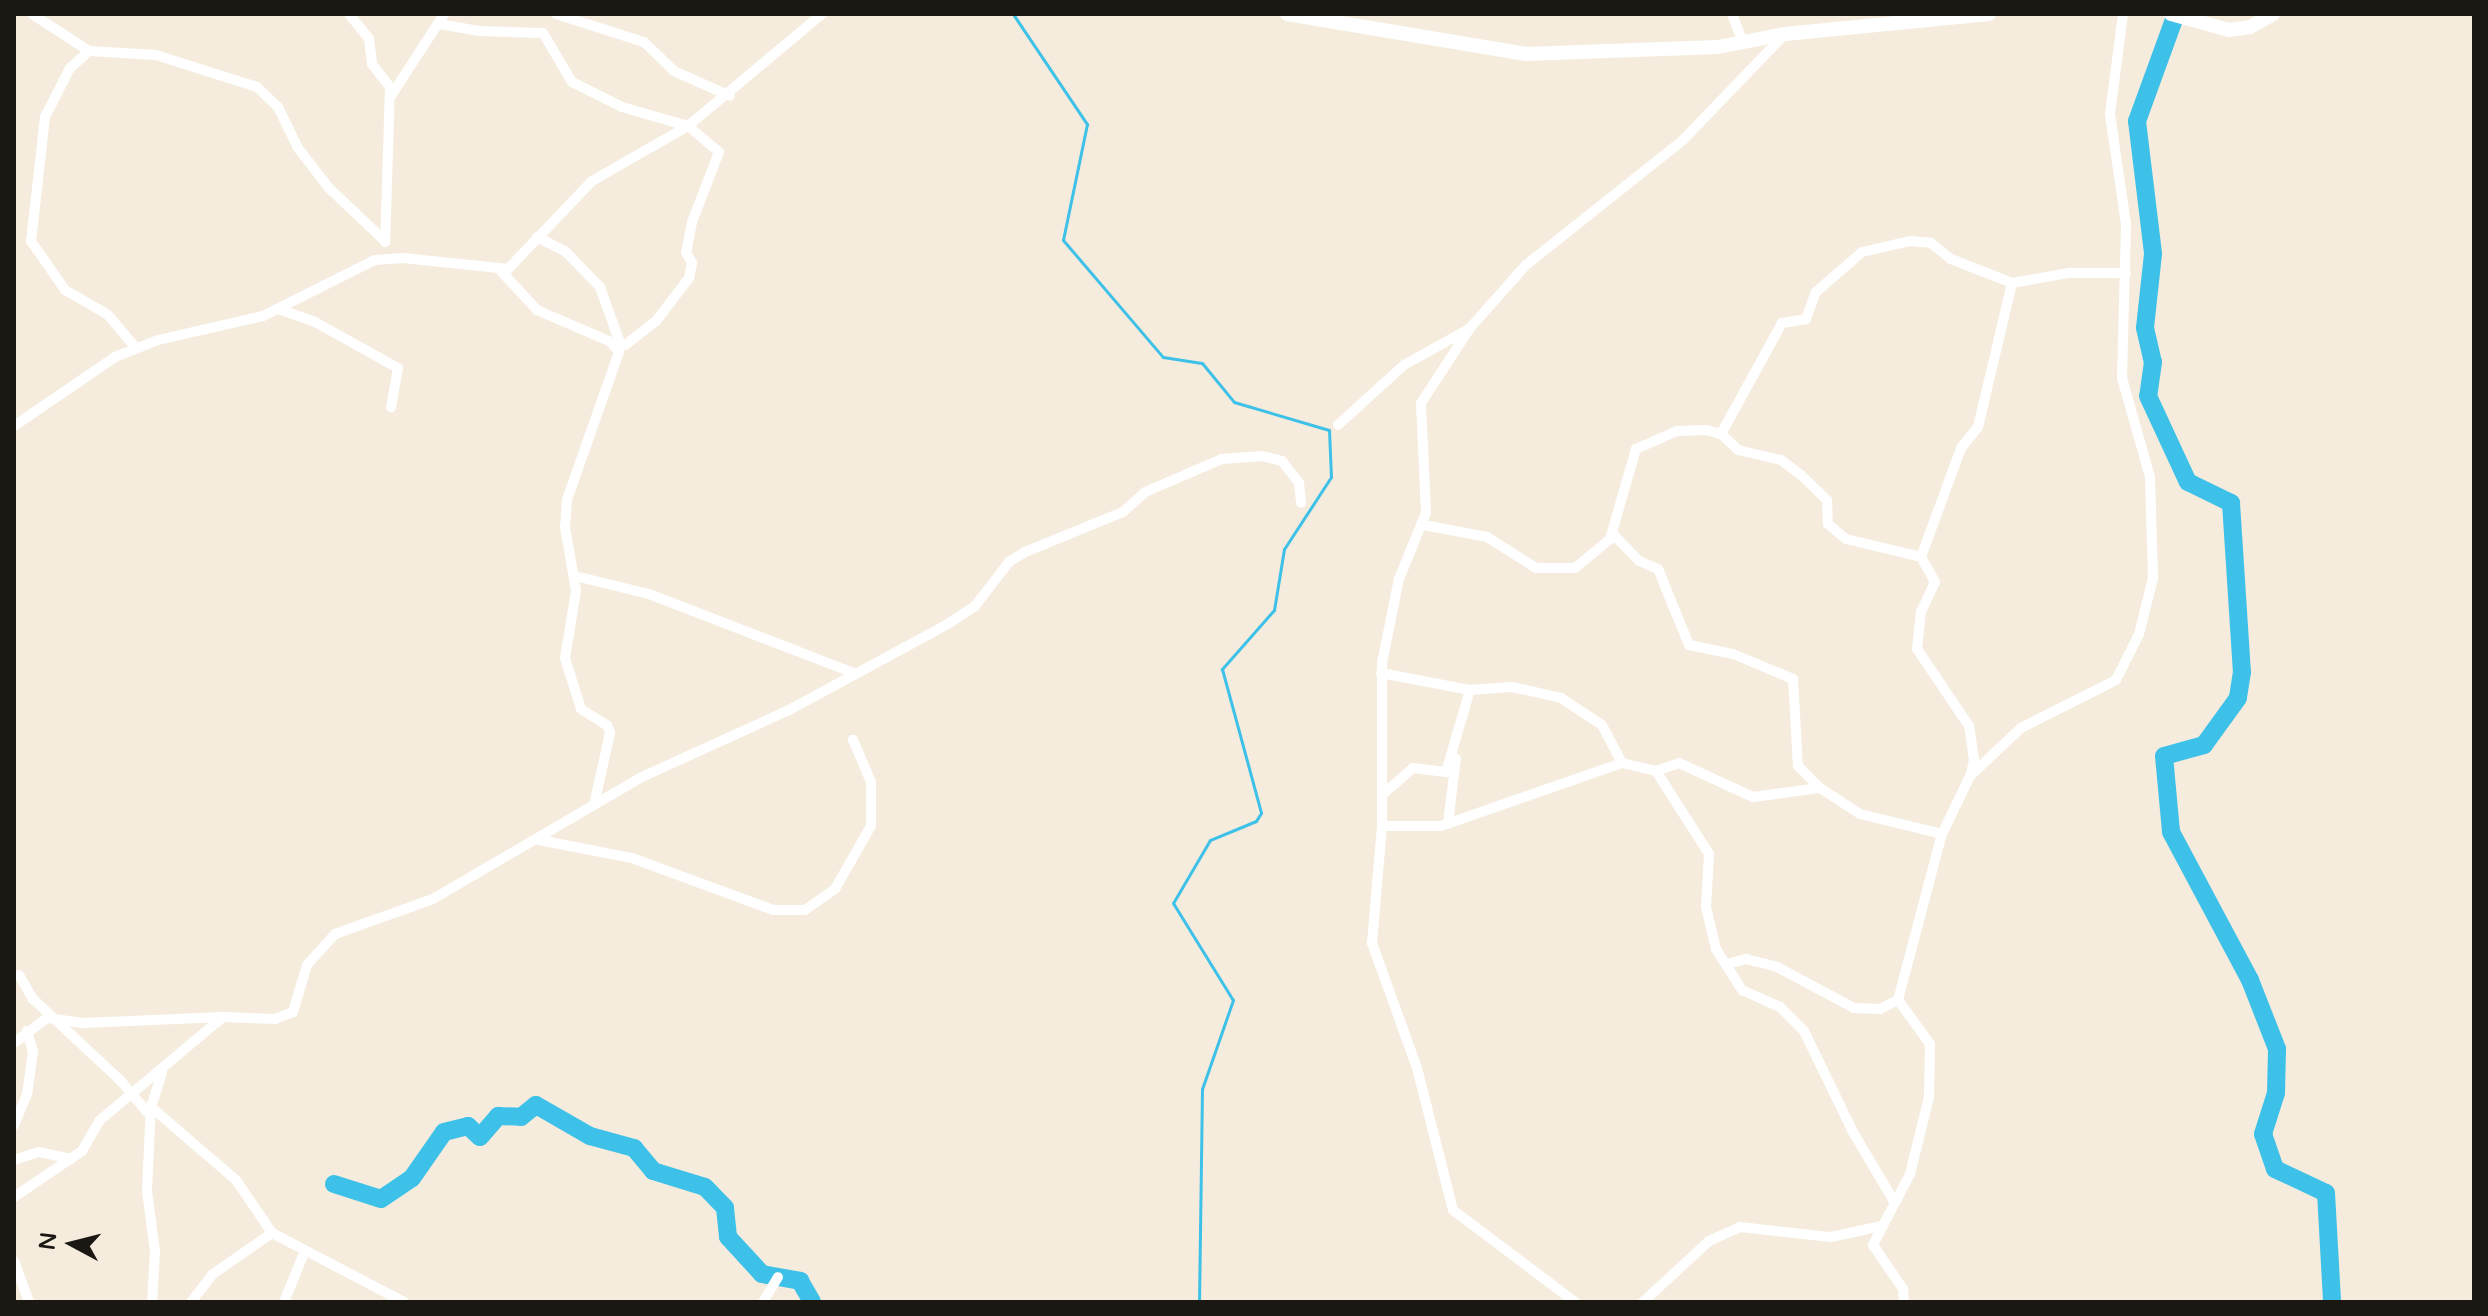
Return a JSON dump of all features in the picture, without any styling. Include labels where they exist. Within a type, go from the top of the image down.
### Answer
[{"type":"street","points":[[32,14],[84,49],[156,55],[257,87],[278,107],[298,148],[328,187],[385,241]]},
{"type":"street","points":[[349,14],[369,39],[372,64],[391,96]]},
{"type":"street","points":[[556,14],[644,42],[674,71],[730,96]]},
{"type":"street","points":[[14,425],[136,348],[278,309],[389,257],[501,271],[515,264],[592,181],[688,126],[730,96],[822,14]]},
{"type":"street","points":[[1287,14],[1525,54],[1743,43],[1785,34],[1989,14]]},
{"type":"street","points":[[1970,776],[2021,728],[2107,687],[2128,664],[2153,578],[2154,508],[2122,378],[2125,209],[2110,114],[2123,14]]},
{"type":"street","points":[[2171,14],[2229,30],[2250,27],[2273,14]]},
{"type":"street","points":[[1731,16],[1743,43]]},
{"type":"street","points":[[389,257],[385,241],[391,96],[442,19],[478,31],[543,33],[572,82],[622,107],[688,126],[719,155],[692,222],[686,252],[691,272],[668,310],[625,345],[537,310],[501,271]]},
{"type":"street","points":[[1575,1302],[1453,1210],[1417,1068],[1372,943],[1382,826],[1381,673],[1399,579],[1423,525],[1427,490],[1421,403],[1470,328],[1526,265],[1683,140],[1785,34]]},
{"type":"street","points":[[84,49],[45,117],[31,241],[65,290],[107,314],[136,348]]},
{"type":"street","points":[[537,237],[566,252],[600,287],[619,354],[567,500],[565,527],[575,576],[565,658],[581,709],[602,721],[610,733],[594,805]]},
{"type":"street","points":[[1721,434],[1782,323],[1806,319],[1816,292],[1855,255],[1910,241],[1931,243],[1951,259],[2012,283],[2069,273],[2126,273]]},
{"type":"street","points":[[1921,557],[1961,448],[1978,427],[2012,283]]},
{"type":"street","points":[[278,309],[343,336],[398,368],[391,407]]},
{"type":"street","points":[[1338,425],[1404,365],[1470,328]]},
{"type":"street","points":[[1423,525],[1487,537],[1528,565],[1561,571],[1580,565],[1613,534],[1636,449],[1677,431],[1721,434],[1733,448],[1769,456],[1801,475],[1827,500],[1828,524],[1846,539],[1921,557],[1935,582],[1921,612],[1917,649],[1969,726],[1974,760],[1970,776],[1942,834],[1898,1000],[1880,1009],[1854,1008],[1777,967],[1746,959],[1727,964]]},
{"type":"street","points":[[14,1043],[40,1020],[286,1017],[297,1007],[307,965],[335,934],[433,899],[594,805],[856,674],[963,614],[1016,557],[1123,512],[1145,492],[1222,459],[1262,456],[1282,461],[1299,483],[1301,503]]},
{"type":"street","points":[[1613,534],[1639,561],[1658,569],[1689,645],[1733,654],[1793,679],[1798,766],[1820,788],[1860,814],[1942,834]]},
{"type":"street","points":[[575,576],[649,594],[856,674]]},
{"type":"street","points":[[1381,673],[1470,690],[1523,688],[1572,703],[1602,725],[1622,763]]},
{"type":"street","points":[[1448,824],[1458,743],[1470,690]]},
{"type":"street","points":[[537,840],[644,861],[773,910],[805,910],[835,889],[871,826],[871,782],[853,740]]},
{"type":"street","points":[[1382,795],[1413,768],[1446,772],[1458,743]]},
{"type":"street","points":[[1382,826],[1448,824],[1622,763],[1656,771],[1679,763],[1753,797],[1820,788]]},
{"type":"street","points":[[1656,771],[1709,854],[1707,917],[1716,949],[1742,990],[1780,1007],[1804,1031],[1853,1132],[1895,1203]]},
{"type":"street","points":[[19,975],[33,999],[134,1096],[236,1180],[272,1233],[304,1253],[402,1302]]},
{"type":"street","points":[[1898,1000],[1925,1034],[1932,1056],[1929,1097],[1910,1174],[1881,1226],[1875,1249],[1903,1289],[1904,1302]]},
{"type":"street","points":[[14,1197],[71,1159],[88,1143],[99,1121],[134,1096],[223,1017]]},
{"type":"street","points":[[14,1125],[27,1095],[33,1052],[27,1031]]},
{"type":"street","points":[[152,1302],[155,1252],[147,1191],[152,1140],[149,1109],[163,1070]]},
{"type":"street","points":[[14,1160],[39,1152],[71,1159]]},
{"type":"street","points":[[1643,1302],[1709,1241],[1740,1227],[1831,1237],[1881,1226]]},
{"type":"street","points":[[191,1302],[213,1274],[272,1233]]},
{"type":"street","points":[[284,1302],[304,1253]]},
{"type":"street","points":[[14,1261],[29,1302]]},
{"type":"street","points":[[763,1302],[778,1277]]},
{"type":"waterway","points":[[1013,14],[1087,124],[1063,240],[1163,357],[1202,363],[1234,402],[1329,430],[1331,477],[1284,549],[1274,610],[1222,669],[1261,813],[1256,821],[1210,840],[1173,903],[1233,1000],[1202,1089],[1199,1302]]},
{"type":"waterway","points":[[2176,14],[2137,121],[2153,254],[2145,328],[2153,362],[2148,396],[2188,482],[2231,503],[2242,672],[2238,698],[2204,745],[2164,756],[2171,832],[2250,980],[2277,1049],[2276,1093],[2263,1134],[2275,1169],[2326,1193],[2332,1302]]},
{"type":"waterway","points":[[334,1184],[381,1199],[412,1178],[444,1132],[468,1126],[480,1137],[498,1116],[521,1117],[536,1105],[590,1136],[634,1148],[653,1171],[705,1187],[725,1208],[728,1237],[762,1274],[800,1281],[812,1302]]}]
